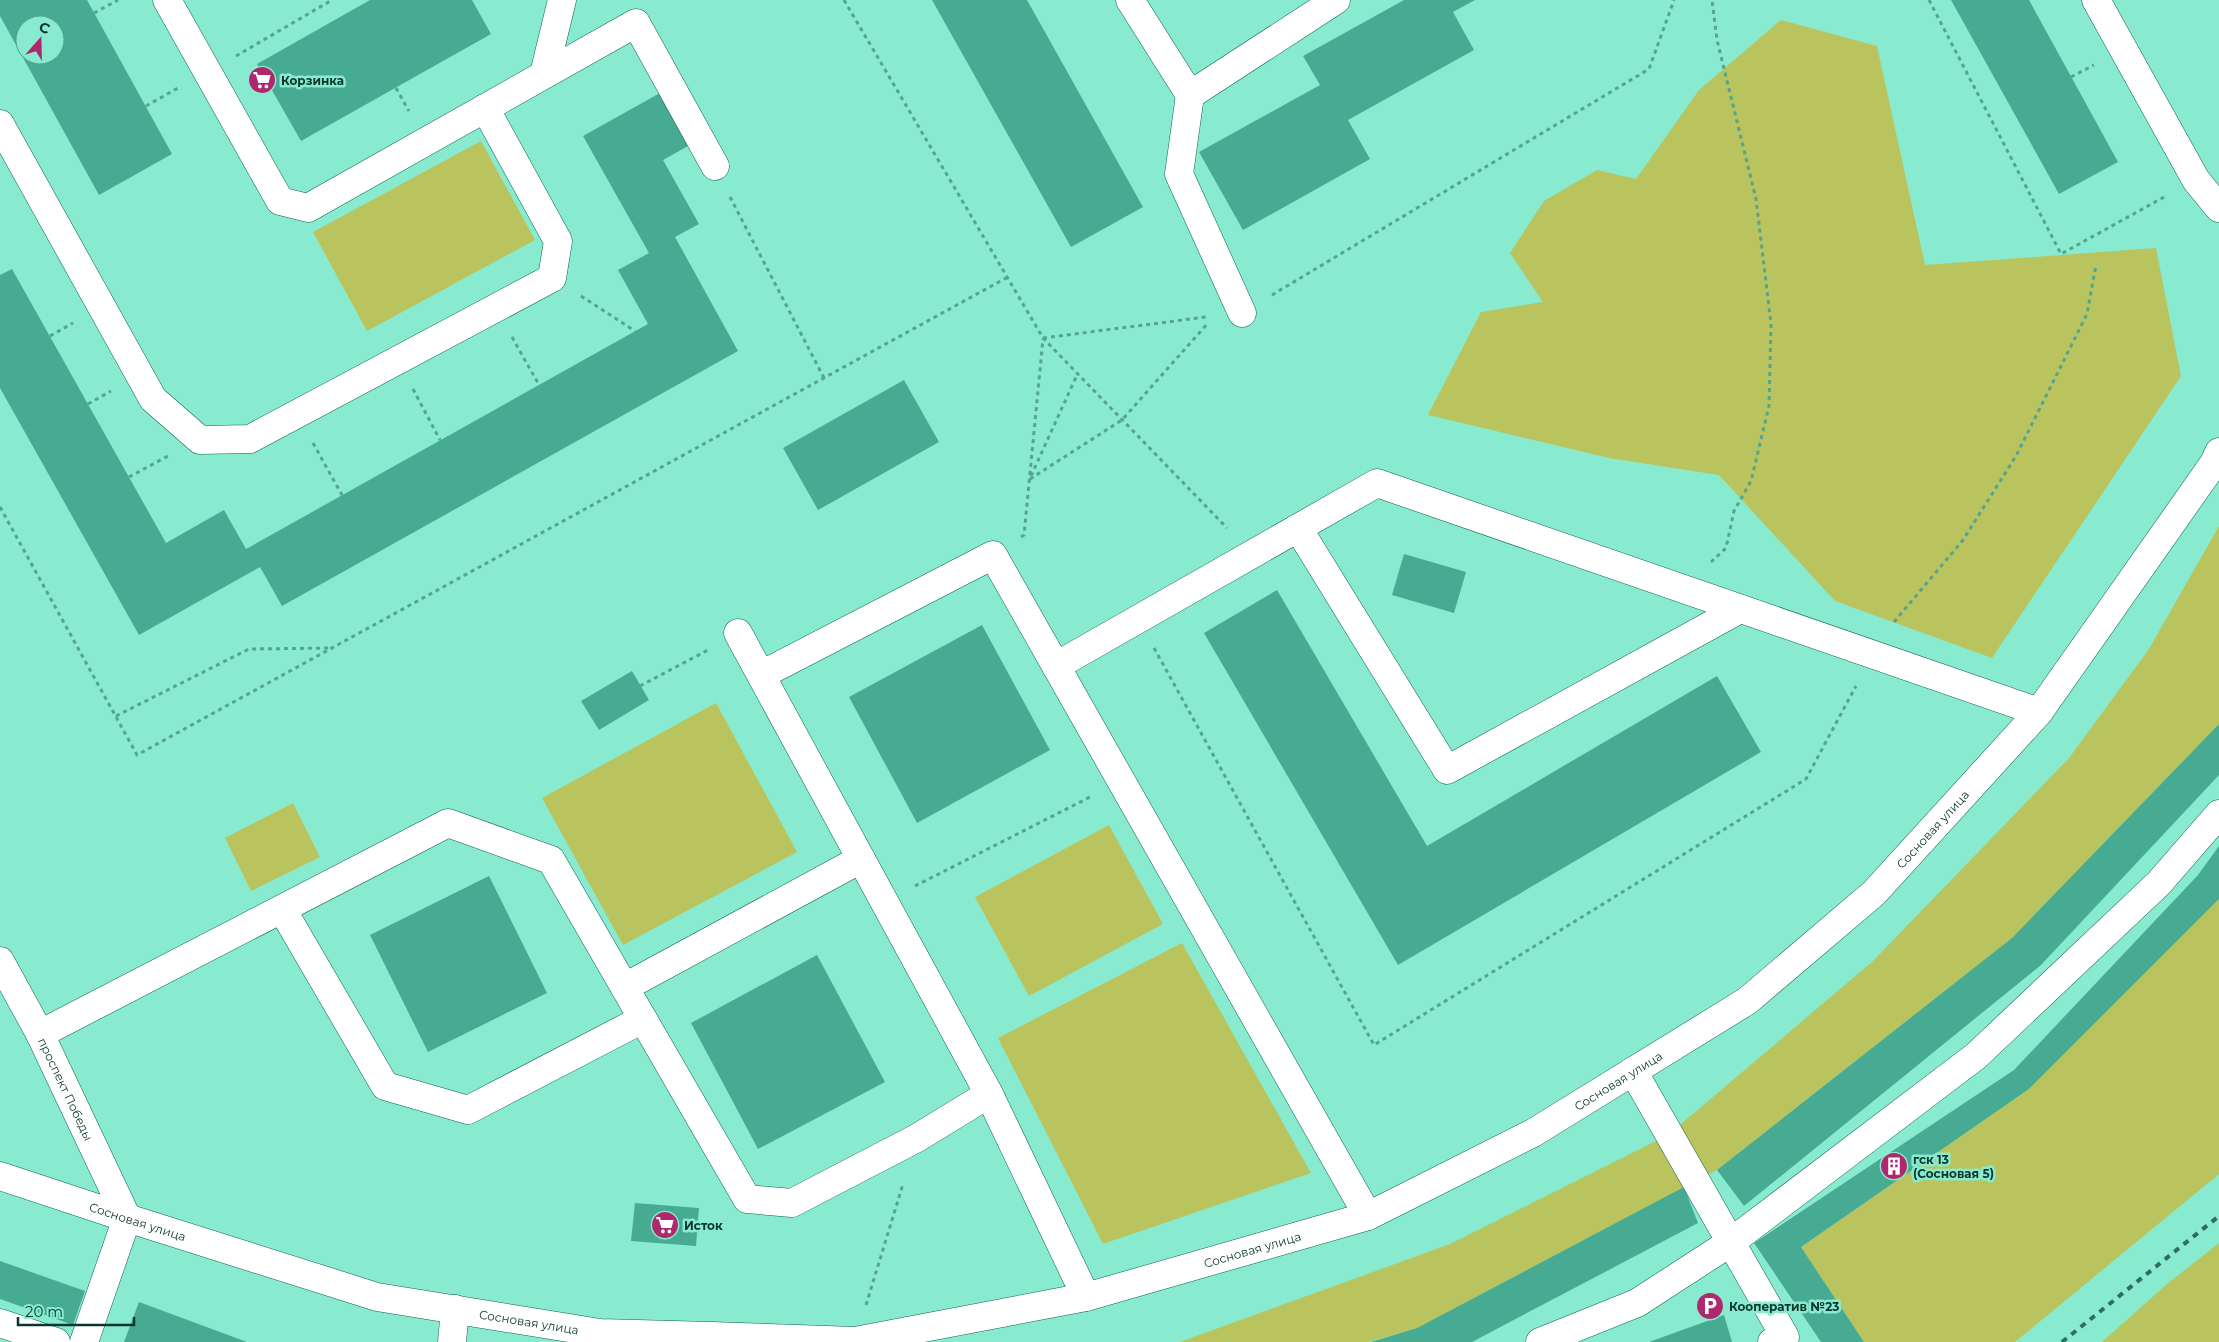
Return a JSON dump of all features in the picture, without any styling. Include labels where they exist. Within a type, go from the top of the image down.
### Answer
[{"type":"street","points":[[167,0],[280,201],[308,208],[636,22],[714,166]]},
{"type":"street","points":[[544,74],[562,0]]},
{"type":"street","points":[[1130,0],[1190,96],[1179,174],[1242,313]]},
{"type":"street","points":[[1190,96],[1336,0]]},
{"type":"street","points":[[2096,0],[2196,180],[2219,208]]},
{"type":"street","points":[[0,124],[153,399],[200,440],[250,439],[552,278],[558,241],[485,108]]},
{"type":"street","name":"Сосновая улица","points":[[0,1176],[377,1297],[600,1333],[855,1341],[1086,1297],[1368,1216],[1533,1134],[1746,1000],[1874,894],[2039,712],[2214,463],[2219,452]]},
{"type":"street","points":[[1056,666],[1377,484],[2039,712]]},
{"type":"street","points":[[1298,528],[1447,770],[1740,609]]},
{"type":"street","points":[[761,675],[993,555],[1368,1216]]},
{"type":"street","points":[[738,633],[989,1094],[1086,1297]]},
{"type":"street","points":[[1540,1342],[1637,1303],[1731,1242],[1976,1056],[2158,883],[2219,814]]},
{"type":"street","points":[[40,1034],[448,823],[551,860],[747,1199],[792,1203],[917,1138],[989,1094]]},
{"type":"street","points":[[625,987],[861,859]]},
{"type":"street","points":[[282,909],[385,1086],[468,1110],[643,1019]]},
{"type":"street","name":"проспект Победы","points":[[0,960],[40,1034],[128,1218]]},
{"type":"street","points":[[1633,1071],[1785,1337],[1772,1342]]},
{"type":"street","points":[[84,1342],[128,1218]]},
{"type":"street","points":[[452,1342],[455,1309]]},
{"type":"street","points":[[0,1323],[56,1342]]},
{"type":"path","points":[[94,13],[118,0]]},
{"type":"path","points":[[844,0],[1043,338],[1229,530]]},
{"type":"path","points":[[1242,313],[1649,69],[1674,0]]},
{"type":"path","points":[[1708,565],[1726,548],[1734,511],[1751,481],[1769,406],[1771,324],[1756,199],[1717,40],[1712,0]]},
{"type":"path","points":[[1929,0],[2060,254],[2196,180]]},
{"type":"path","points":[[714,166],[824,378]]},
{"type":"path","points":[[1894,622],[1963,540],[2016,456],[2087,314],[2096,265]]},
{"type":"path","points":[[552,278],[635,330]]},
{"type":"path","points":[[0,507],[138,755],[1006,278]]},
{"type":"path","points":[[496,308],[539,385]]},
{"type":"path","points":[[1030,479],[1122,420],[1214,316],[1043,338]]},
{"type":"path","points":[[993,555],[1024,535],[1043,338]]},
{"type":"path","points":[[398,360],[440,440]]},
{"type":"path","points":[[1030,479],[1078,374]]},
{"type":"path","points":[[296,414],[342,495]]},
{"type":"path","points":[[129,477],[200,440]]},
{"type":"path","points":[[1138,619],[1374,1045],[1806,779],[1873,654]]},
{"type":"path","points":[[640,686],[738,633]]},
{"type":"path","points":[[116,716],[249,649],[333,648]]},
{"type":"path","points":[[884,902],[1121,780]]},
{"type":"path","points":[[855,1341],[917,1138]]},
{"type":"green space","points":[[1781,20],[1877,46],[1925,265],[2156,248],[2181,376],[1992,658],[1835,601],[1719,475],[1609,458],[1428,415],[1481,312],[1543,302],[1510,253],[1544,201],[1597,170],[1636,179],[1699,90]]},
{"type":"green space","points":[[481,141],[535,240],[367,331],[313,232]]},
{"type":"green space","points":[[2219,526],[2219,724],[2012,938],[1717,1170],[1417,1328],[1369,1342],[1180,1342],[1450,1244],[1668,1135],[1873,961],[2069,758],[2149,649]]},
{"type":"green space","points":[[716,703],[797,852],[623,945],[542,798]]},
{"type":"green space","points":[[293,803],[320,857],[251,891],[225,838]]},
{"type":"green space","points":[[1109,825],[1163,924],[1029,996],[975,897]]},
{"type":"green space","points":[[2219,899],[2219,1174],[2015,1342],[1864,1342],[1801,1247],[2029,1089]]},
{"type":"green space","points":[[1182,943],[1311,1173],[1103,1244],[998,1038]]},
{"type":"green space","points":[[2219,1243],[2219,1342],[2102,1342],[2167,1284]]},
{"type":"building","points":[[0,0],[87,0],[172,154],[99,195],[27,65],[65,65],[65,15],[15,15],[15,43],[0,16]]},
{"type":"building","points":[[370,0],[472,0],[491,34],[301,141],[257,64]]},
{"type":"building","points":[[932,0],[1027,0],[1143,207],[1071,247]]},
{"type":"building","points":[[1404,0],[1475,0],[1453,12],[1474,50],[1348,120],[1370,159],[1243,230],[1199,152],[1320,85],[1303,56]]},
{"type":"building","points":[[1951,0],[2029,0],[2118,162],[2059,194]]},
{"type":"building","points":[[660,93],[690,145],[663,160],[699,224],[675,237],[738,351],[282,606],[260,567],[139,635],[0,388],[0,275],[12,269],[166,543],[224,510],[246,549],[648,324],[618,270],[649,253],[583,136]]},
{"type":"building","points":[[904,380],[939,442],[818,510],[783,448]]},
{"type":"building","points":[[1404,554],[1466,572],[1454,613],[1392,595]]},
{"type":"building","points":[[1277,590],[1427,846],[1717,676],[1761,752],[1398,965],[1204,633]]},
{"type":"building","points":[[982,625],[1050,750],[917,823],[849,697]]},
{"type":"building","points":[[632,671],[649,700],[599,730],[581,701]]},
{"type":"building","points":[[2219,724],[2219,775],[2041,965],[1744,1206],[1717,1170],[2012,938]]},
{"type":"building","name":"гск 13 (Сосновая 5)","points":[[2219,846],[2219,899],[2029,1089],[1801,1247],[1864,1342],[1821,1342],[1754,1243],[2014,1070],[2198,875]]},
{"type":"building","points":[[489,876],[547,993],[428,1052],[370,935]]},
{"type":"building","points":[[817,955],[885,1082],[758,1149],[691,1023]]},
{"type":"building","points":[[1684,1187],[1698,1223],[1472,1342],[1371,1342],[1417,1328]]},
{"type":"building","name":"Исток","points":[[635,1203],[699,1208],[696,1246],[631,1241]]},
{"type":"building","points":[[0,1261],[85,1291],[73,1325],[0,1299]]},
{"type":"building","points":[[139,1302],[247,1342],[124,1342]]},
{"type":"building","points":[[1724,1315],[1732,1342],[1649,1342]]},
{"type":"railway","points":[[2062,1342],[2219,1216]]},
{"type":"place","name":"Корзинка","points":[[262,80]]},
{"type":"place","name":"гск 13 (Сосновая 5)","points":[[1894,1166]]},
{"type":"place","name":"Исток","points":[[665,1225]]},
{"type":"place","name":"Кооператив №23","points":[[1710,1306]]}]
